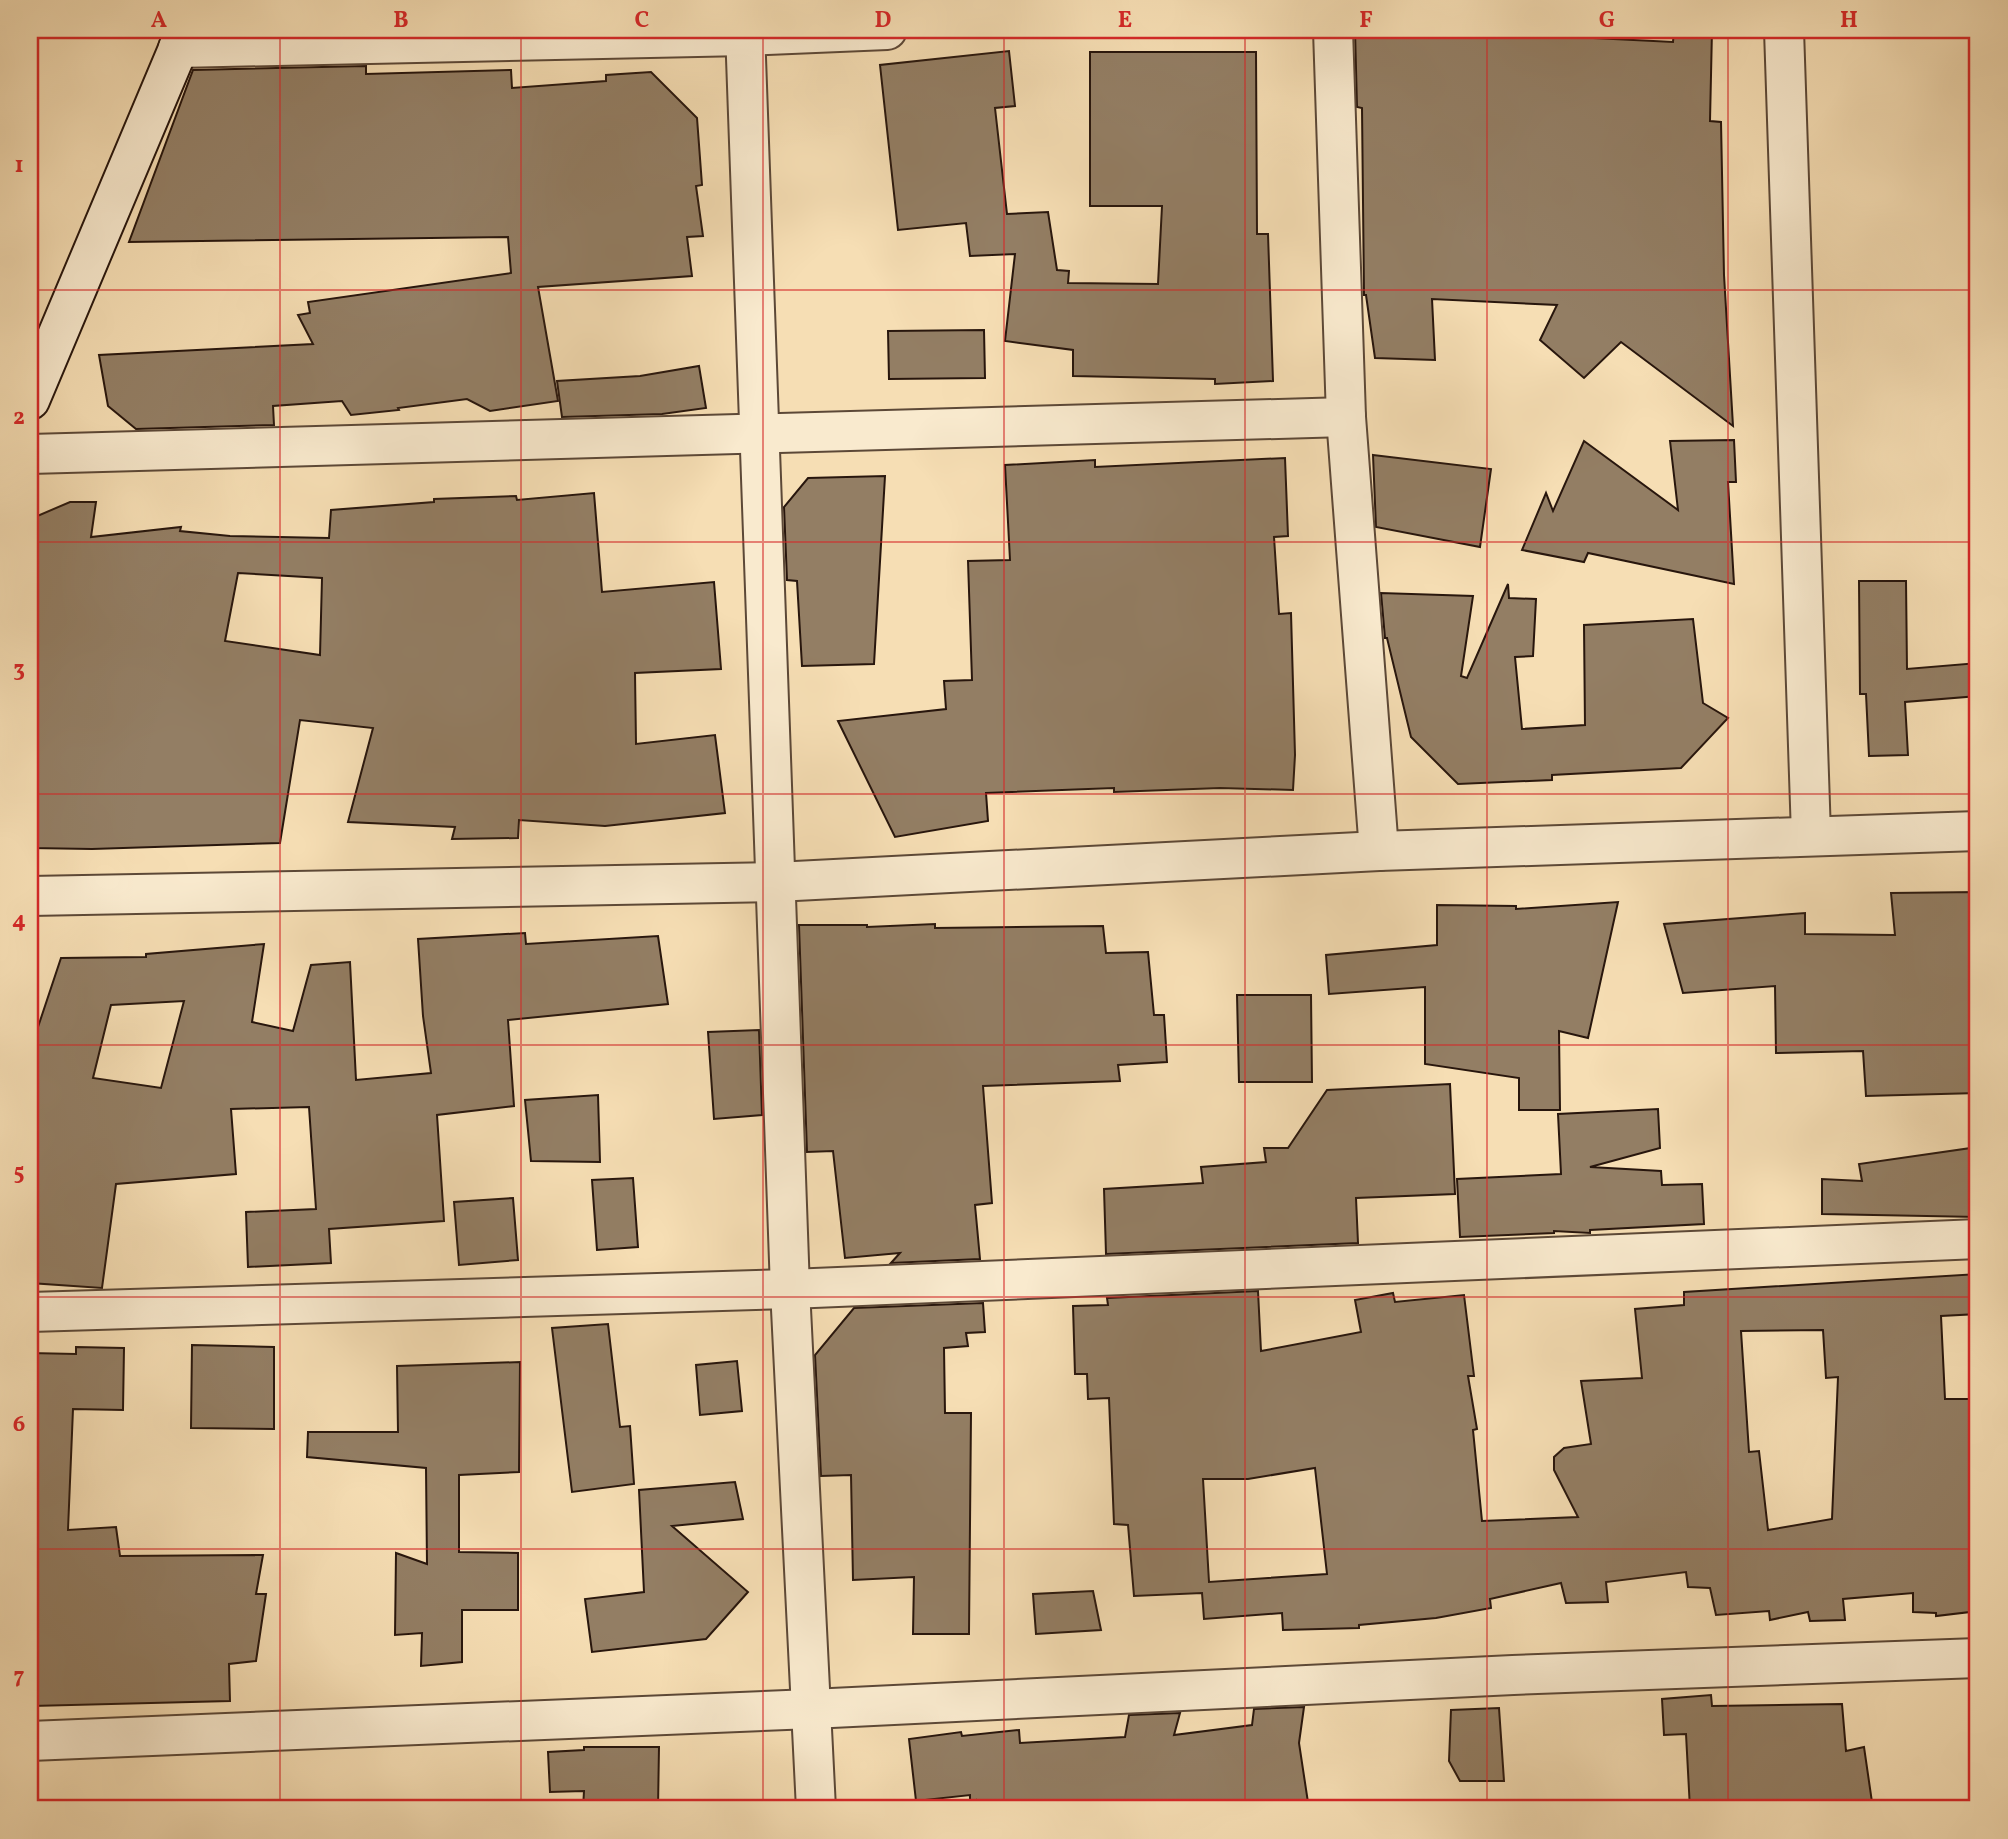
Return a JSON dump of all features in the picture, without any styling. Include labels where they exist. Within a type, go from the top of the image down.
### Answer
[{"type":"street","points":[[30,400],[182,39],[887,30]]},
{"type":"street","points":[[1333,30],[1346,417],[1379,851]]},
{"type":"street","points":[[1784,30],[1811,835]]},
{"type":"street","points":[[745,33],[790,1289],[816,1809]]},
{"type":"street","points":[[30,454],[1346,417]]},
{"type":"street","points":[[30,896],[776,882],[1379,851],[1978,831]]},
{"type":"street","points":[[30,1312],[790,1289],[1978,1239]]},
{"type":"street","points":[[30,1741],[811,1709],[1513,1675],[1978,1658]]},
{"type":"building","points":[[1355,30],[1575,30],[1574,37],[1673,42],[1674,30],[1712,30],[1710,121],[1721,122],[1724,275],[1733,426],[1621,342],[1584,378],[1540,340],[1557,305],[1432,299],[1435,360],[1375,358],[1364,295],[1362,108],[1357,107]]},
{"type":"building","points":[[1009,51],[1015,106],[995,108],[1007,214],[1048,212],[1057,270],[1069,271],[1068,283],[1158,284],[1162,206],[1090,206],[1090,52],[1256,52],[1257,234],[1268,234],[1273,381],[1215,384],[1215,379],[1073,376],[1073,350],[1005,341],[1015,254],[970,256],[966,223],[898,230],[880,65]]},
{"type":"building","points":[[366,66],[366,74],[511,70],[512,88],[606,81],[606,75],[651,72],[697,118],[702,185],[696,186],[703,236],[687,237],[692,276],[538,287],[558,401],[490,411],[467,399],[351,415],[342,401],[273,406],[274,425],[136,429],[108,406],[99,355],[313,344],[298,315],[310,313],[308,302],[511,273],[508,237],[129,242],[193,70]]},
{"type":"building","points":[[984,330],[985,378],[889,379],[888,331]]},
{"type":"building","points":[[699,366],[706,408],[662,414],[562,417],[557,381],[640,376]]},
{"type":"building","points":[[1734,440],[1736,482],[1728,482],[1734,584],[1588,553],[1584,562],[1522,550],[1546,493],[1553,511],[1584,441],[1678,510],[1670,441]]},
{"type":"building","points":[[1373,455],[1491,469],[1480,547],[1376,527]]},
{"type":"building","points":[[1285,458],[1288,536],[1274,537],[1279,614],[1291,613],[1295,755],[1293,790],[1220,788],[1114,792],[1114,788],[986,793],[988,821],[895,837],[838,721],[946,709],[944,681],[972,680],[968,561],[1010,560],[1005,465],[1095,460],[1095,467]]},
{"type":"building","points":[[885,476],[874,664],[802,666],[797,581],[787,580],[784,507],[808,478]]},
{"type":"building","points":[[594,493],[602,592],[714,582],[721,669],[635,673],[636,744],[715,735],[725,813],[605,826],[519,820],[518,838],[452,839],[455,827],[348,822],[373,728],[300,720],[280,843],[92,849],[30,848],[30,533],[35,517],[70,502],[96,502],[91,537],[181,527],[180,531],[230,536],[329,538],[331,510],[434,502],[434,499],[516,496],[517,500]],"holes":[[[238,573],[322,578],[320,655],[225,641]]]},
{"type":"building","points":[[1859,581],[1906,581],[1907,669],[1978,663],[1978,696],[1905,702],[1908,755],[1869,756],[1866,694],[1860,694]]},
{"type":"building","points":[[1508,584],[1509,598],[1536,599],[1533,656],[1515,657],[1522,729],[1585,725],[1584,625],[1693,619],[1703,703],[1728,718],[1681,768],[1552,775],[1552,780],[1458,784],[1411,737],[1385,638],[1381,593],[1473,596],[1461,676],[1467,678]]},
{"type":"building","points":[[1978,892],[1978,1093],[1866,1096],[1863,1051],[1776,1053],[1775,986],[1683,993],[1664,924],[1805,913],[1805,934],[1895,935],[1891,893]]},
{"type":"building","points":[[1618,902],[1588,1038],[1559,1031],[1560,1110],[1519,1110],[1519,1078],[1425,1064],[1425,987],[1329,994],[1326,955],[1437,945],[1437,905],[1516,906],[1516,909]]},
{"type":"building","points":[[935,924],[935,928],[1103,926],[1106,953],[1148,952],[1154,1015],[1164,1015],[1167,1062],[1118,1065],[1120,1081],[983,1086],[992,1203],[975,1205],[980,1259],[891,1263],[900,1253],[845,1258],[833,1151],[807,1152],[799,925],[867,927]]},
{"type":"building","points":[[525,933],[526,944],[658,936],[668,1004],[508,1020],[514,1106],[437,1115],[444,1221],[329,1229],[331,1263],[248,1267],[246,1212],[316,1209],[309,1107],[231,1109],[236,1174],[116,1184],[102,1288],[30,1283],[30,1026],[38,1027],[61,958],[146,957],[146,954],[264,944],[252,1022],[293,1031],[311,965],[350,962],[356,1080],[431,1073],[423,1016],[418,939]],"holes":[[[184,1001],[161,1088],[93,1078],[111,1005]]]},
{"type":"building","points":[[1237,995],[1311,995],[1312,1082],[1239,1082]]},
{"type":"building","points":[[759,1030],[762,1115],[714,1119],[708,1032]]},
{"type":"building","points":[[1450,1084],[1455,1194],[1356,1198],[1358,1243],[1106,1254],[1104,1189],[1203,1183],[1201,1167],[1266,1162],[1264,1148],[1288,1148],[1327,1090]]},
{"type":"building","points":[[598,1095],[600,1162],[531,1161],[525,1100]]},
{"type":"building","points":[[1658,1109],[1660,1148],[1590,1167],[1661,1171],[1662,1185],[1702,1184],[1704,1224],[1590,1230],[1590,1233],[1554,1231],[1460,1237],[1457,1179],[1561,1174],[1558,1114]]},
{"type":"building","points":[[1978,1147],[1978,1217],[1822,1214],[1822,1179],[1862,1181],[1859,1164]]},
{"type":"building","points":[[633,1178],[638,1247],[597,1250],[592,1180]]},
{"type":"building","points":[[513,1198],[518,1260],[459,1265],[454,1202]]},
{"type":"building","points":[[1978,1274],[1978,1314],[1941,1316],[1945,1399],[1978,1399],[1978,1611],[1936,1616],[1936,1613],[1913,1612],[1913,1593],[1843,1599],[1845,1620],[1810,1621],[1808,1612],[1770,1620],[1769,1611],[1716,1615],[1710,1588],[1688,1587],[1686,1572],[1606,1582],[1608,1602],[1566,1603],[1561,1583],[1490,1599],[1491,1608],[1436,1618],[1359,1625],[1359,1628],[1283,1630],[1282,1613],[1204,1619],[1202,1593],[1134,1596],[1128,1525],[1114,1524],[1109,1398],[1088,1399],[1087,1374],[1075,1374],[1073,1306],[1108,1305],[1107,1298],[1258,1291],[1261,1351],[1361,1332],[1355,1300],[1393,1293],[1395,1302],[1464,1295],[1474,1376],[1468,1376],[1477,1429],[1473,1430],[1482,1521],[1578,1517],[1554,1470],[1554,1457],[1564,1448],[1591,1444],[1581,1381],[1642,1378],[1635,1309],[1684,1305],[1684,1292]],"holes":[[[1823,1330],[1826,1378],[1838,1377],[1832,1519],[1768,1530],[1759,1451],[1749,1452],[1741,1331]],[[1315,1468],[1327,1574],[1209,1582],[1203,1479],[1248,1479]]]},
{"type":"building","points":[[983,1303],[985,1332],[966,1333],[968,1346],[944,1348],[945,1413],[971,1413],[969,1634],[913,1634],[914,1577],[853,1580],[851,1475],[821,1476],[815,1355],[854,1308]]},
{"type":"building","points":[[608,1324],[620,1427],[630,1426],[634,1484],[572,1492],[552,1328]]},
{"type":"building","points":[[192,1345],[274,1347],[274,1429],[191,1428]]},
{"type":"building","points":[[76,1347],[124,1348],[123,1410],[73,1409],[68,1530],[116,1527],[120,1556],[263,1555],[256,1594],[266,1594],[256,1661],[229,1664],[230,1701],[32,1706],[30,1353],[76,1354]]},
{"type":"building","points":[[737,1361],[742,1411],[700,1415],[696,1365]]},
{"type":"building","points":[[520,1362],[519,1472],[459,1475],[459,1552],[518,1553],[518,1610],[462,1610],[462,1662],[421,1666],[422,1633],[395,1635],[396,1553],[427,1564],[426,1468],[307,1457],[308,1432],[398,1432],[397,1366]]},
{"type":"building","points":[[735,1482],[743,1519],[672,1526],[748,1592],[706,1639],[592,1652],[585,1599],[644,1592],[639,1490]]},
{"type":"building","points":[[1093,1591],[1101,1630],[1036,1634],[1033,1594]]},
{"type":"building","points":[[1711,1695],[1712,1706],[1842,1704],[1846,1751],[1864,1747],[1873,1809],[1690,1809],[1686,1734],[1664,1735],[1662,1699]]},
{"type":"building","points":[[1304,1707],[1299,1743],[1309,1809],[1253,1809],[1253,1806],[977,1809],[976,1800],[970,1801],[970,1795],[916,1801],[909,1739],[961,1732],[962,1736],[1019,1730],[1020,1743],[1125,1737],[1129,1715],[1180,1713],[1174,1735],[1252,1725],[1254,1709]]},
{"type":"building","points":[[1499,1708],[1504,1781],[1460,1781],[1449,1761],[1451,1710]]},
{"type":"building","points":[[584,1747],[659,1747],[658,1809],[583,1809],[584,1791],[550,1792],[548,1752],[584,1750]]}]
